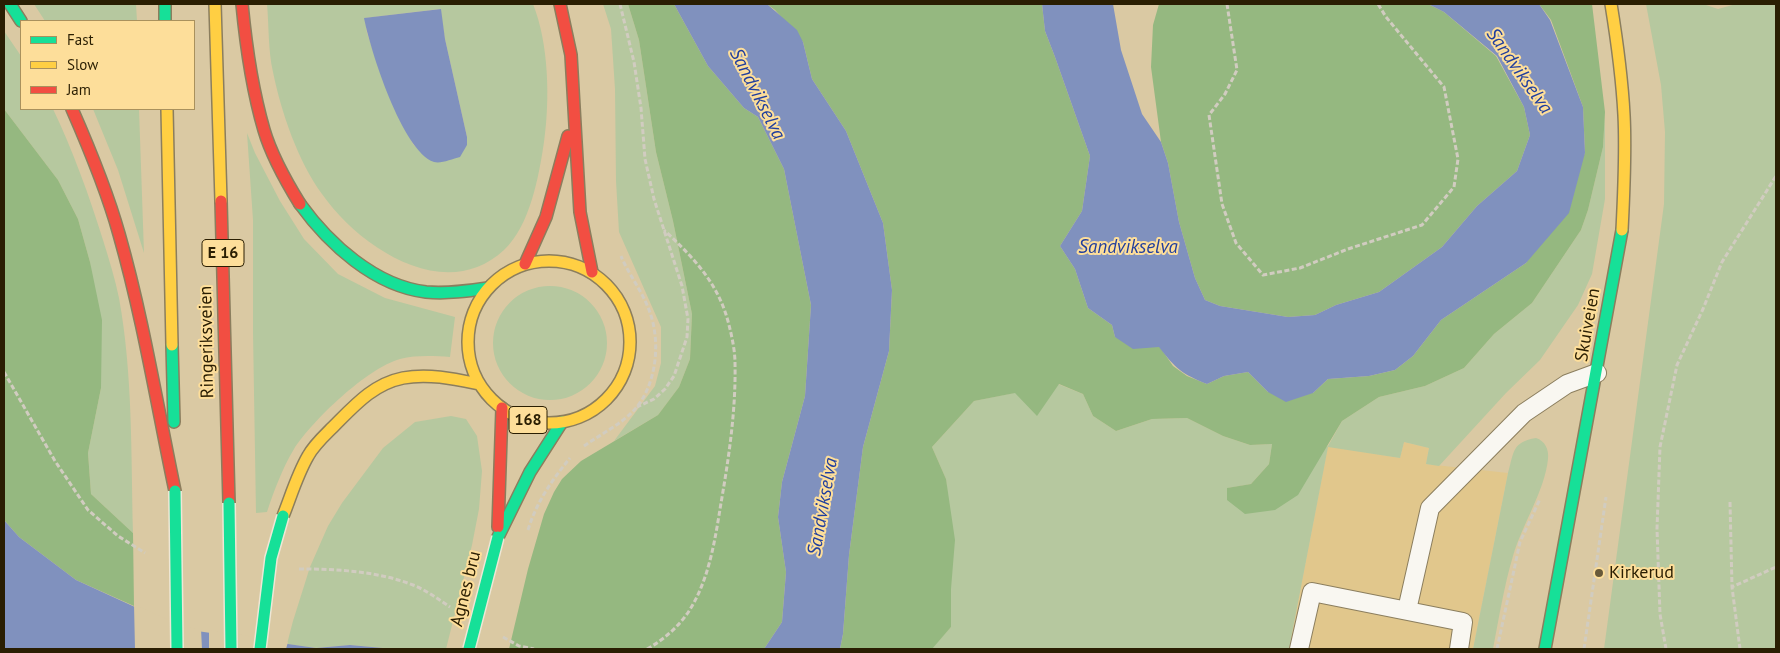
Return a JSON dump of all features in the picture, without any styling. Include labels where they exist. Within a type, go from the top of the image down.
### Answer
[{"type":"main road","points":[[10,4],[20,20]]},
{"type":"main road","points":[[165,4],[165,20]]},
{"type":"main road","name":"Ringeriksveien","points":[[215,4],[220,130],[231,649]]},
{"type":"main road","points":[[242,4],[245,41],[265,132],[292,192],[309,215],[354,260],[378,276],[405,287],[428,292],[453,294],[488,288]]},
{"type":"main road","points":[[560,4],[572,51],[576,108],[578,194],[584,240],[592,272]]},
{"type":"main road","name":"Skuiveien","points":[[1544,649],[1622,236],[1626,173],[1624,112],[1619,57],[1611,4]]},
{"type":"main road","points":[[525,264],[540,235],[551,205],[576,108]]},
{"type":"main road","points":[[72,110],[96,165],[119,233],[138,310],[175,491]]},
{"type":"main road","name":"Ringeriksveien","points":[[167,110],[177,649]]},
{"type":"main road","name":"168","points":[[548,260],[571,263],[592,272],[613,291],[626,316],[631,344],[625,371],[611,396],[589,413],[562,422],[541,423],[521,418],[502,408],[489,397],[479,384],[470,360],[468,334],[475,310],[488,288],[505,273],[525,264],[548,260]]},
{"type":"main road","points":[[260,649],[271,558],[283,516],[306,458],[322,438],[358,402],[382,385],[402,379],[425,376],[452,378],[479,384]]},
{"type":"main road","name":"Agnes bru","points":[[498,537],[502,408]]},
{"type":"main road","name":"Agnes bru","points":[[469,649],[498,537],[530,472],[562,422]]},
{"type":"lane","points":[[1407,610],[1430,508],[1524,414],[1567,384],[1597,372]]},
{"type":"lane","points":[[1298,649],[1312,592],[1463,622],[1459,649]]},
{"type":"path","points":[[580,449],[621,421],[636,408],[654,399],[665,389],[674,376],[686,337],[688,319],[682,286],[654,199],[645,159],[642,108],[634,62],[620,4]]},
{"type":"path","points":[[1228,4],[1237,70],[1225,94],[1209,115],[1222,204],[1236,243],[1263,275],[1300,268],[1348,249],[1422,225],[1454,187],[1458,159],[1444,87],[1386,17],[1378,4]]},
{"type":"path","points":[[1666,649],[1659,596],[1660,447],[1677,365],[1722,262],[1776,176]]},
{"type":"path","points":[[647,649],[663,640],[687,614],[706,573],[714,547],[726,476],[734,395],[735,361],[729,325],[718,293],[694,258],[664,230]]},
{"type":"path","points":[[620,254],[650,311],[656,338],[655,362],[647,388],[636,408]]},
{"type":"path","points":[[570,458],[575,454]]},
{"type":"path","points":[[1497,649],[1520,542],[1545,491]]},
{"type":"path","points":[[1730,502],[1732,587],[1740,649]]},
{"type":"path","points":[[1732,587],[1776,567]]},
{"type":"shaded area","points":[[1404,442],[1429,448],[1426,464],[1508,473],[1473,649],[1289,649],[1328,446],[1400,458]]},
{"type":"green space","points":[[34,4],[136,4],[137,20],[44,20]]},
{"type":"green space","points":[[267,4],[533,4],[542,37],[547,72],[546,126],[532,200],[521,228],[504,250],[481,266],[456,272],[430,270],[405,262],[380,250],[338,214],[322,194],[305,167],[286,119],[271,64]],"holes":[[[440,9],[467,137],[467,145],[427,158],[413,144],[389,96],[367,33],[365,18]]]},
{"type":"green space","points":[[603,4],[628,4],[639,40],[656,152],[673,221],[692,314],[690,359],[679,387],[658,415],[614,441],[655,386],[661,363],[661,327],[619,232],[616,181],[615,89],[611,29]]},
{"type":"green space","points":[[628,4],[674,4],[708,66],[744,108],[758,117],[784,169],[811,305],[805,396],[782,482],[778,517],[786,572],[782,622],[764,649],[509,649],[528,569],[544,514],[562,479],[581,461],[658,415],[679,387],[690,359],[692,314],[673,221],[656,152],[639,40]]},
{"type":"green space","points":[[767,4],[1042,4],[1045,31],[1090,156],[1082,211],[1060,246],[1075,269],[1088,308],[1112,325],[1115,337],[1160,347],[1173,366],[1187,376],[1207,384],[1224,376],[1248,372],[1268,392],[1313,393],[1328,379],[1369,376],[1395,370],[1413,356],[1441,320],[1526,263],[1585,153],[1583,107],[1551,20],[1539,4],[1592,4],[1605,112],[1603,147],[1588,210],[1581,230],[1532,303],[1494,334],[1464,368],[1425,386],[1379,397],[1342,421],[1298,495],[1275,510],[1245,514],[1227,500],[1227,488],[1251,484],[1269,464],[1272,444],[1250,445],[1223,436],[1187,418],[1152,419],[1116,431],[1093,416],[1083,394],[1059,384],[1037,416],[1015,393],[974,401],[932,447],[946,479],[955,540],[951,589],[951,627],[932,649],[840,649],[843,634],[849,555],[863,447],[889,351],[892,290],[883,223],[846,131],[812,79],[803,42],[775,10]]},
{"type":"green space","points":[[1159,4],[1428,4],[1444,12],[1496,56],[1524,107],[1530,135],[1517,171],[1477,206],[1442,247],[1379,292],[1336,305],[1315,315],[1288,317],[1220,306],[1205,300],[1195,278],[1179,222],[1168,163],[1161,142],[1151,67],[1153,25]]},
{"type":"green space","points":[[1646,4],[1703,4],[1718,9],[1736,4],[1776,4],[1776,649],[1604,649],[1664,204],[1665,132],[1661,85]]},
{"type":"green space","points":[[4,31],[20,55],[20,110],[53,110],[86,190],[116,284],[127,356],[133,533],[91,494],[88,453],[101,388],[90,262],[78,219],[58,180],[4,109]]},
{"type":"green space","points":[[4,109],[58,180],[78,219],[90,262],[102,320],[101,388],[88,453],[91,494],[133,533],[134,606],[76,580],[19,537],[4,520]]},
{"type":"green space","points":[[93,110],[139,110],[144,253],[118,170]]},
{"type":"green space","points":[[1605,112],[1605,199],[1592,274],[1578,305],[1540,360],[1506,393],[1439,466],[1426,464],[1429,448],[1404,442],[1400,458],[1328,447],[1289,649],[930,649],[951,627],[946,479],[932,447],[974,401],[1058,384],[1083,394],[1093,416],[1116,431],[1152,419],[1187,418],[1223,436],[1250,445],[1272,444],[1269,464],[1251,484],[1228,488],[1227,500],[1328,446],[1342,421],[1379,397],[1425,386],[1464,368],[1494,334],[1532,303],[1581,230],[1588,210],[1603,147]]},
{"type":"green space","points":[[247,133],[255,153],[280,201],[304,239],[338,274],[385,298],[455,317],[450,357],[419,356],[400,359],[387,364],[357,384],[341,397],[302,437],[286,464],[267,512],[256,513],[253,220]]},
{"type":"green space","points":[[550,286],[572,291],[590,303],[602,321],[607,343],[602,365],[590,383],[572,395],[550,400],[528,395],[510,383],[498,365],[493,343],[498,321],[510,303],[528,291]]},
{"type":"green space","points":[[451,416],[466,419],[477,436],[482,471],[479,509],[472,545],[446,649],[394,649],[350,645],[316,648],[287,644],[310,567],[328,526],[342,503],[383,448],[415,422]]},
{"type":"green space","points":[[1536,438],[1544,443],[1548,452],[1543,483],[1513,556],[1504,590],[1493,649],[1473,649],[1513,454],[1522,442]]},
{"type":"water","name":"Sandvikselva","points":[[674,4],[767,4],[797,30],[803,42],[812,79],[846,131],[883,223],[892,290],[889,351],[863,447],[849,555],[843,634],[840,649],[764,649],[782,622],[786,572],[778,517],[782,482],[805,396],[811,305],[784,169],[758,117],[744,108],[708,66]]},
{"type":"water","name":"Sandvikselva","points":[[1042,4],[1113,4],[1121,50],[1142,114],[1161,142],[1168,163],[1179,222],[1195,278],[1205,300],[1220,306],[1288,317],[1315,315],[1336,305],[1379,292],[1442,247],[1477,206],[1517,171],[1530,135],[1524,107],[1497,56],[1444,12],[1428,4],[1539,4],[1550,20],[1583,107],[1585,153],[1569,213],[1526,263],[1441,320],[1413,356],[1395,370],[1369,376],[1328,379],[1313,393],[1286,402],[1268,392],[1248,372],[1224,376],[1207,384],[1180,370],[1159,347],[1133,349],[1115,337],[1112,325],[1088,308],[1075,269],[1060,246],[1082,211],[1090,156],[1045,31]]},
{"type":"water","points":[[441,9],[445,39],[467,137],[467,145],[460,157],[443,162],[434,162],[422,154],[410,139],[399,120],[380,74],[364,18]]},
{"type":"water","points":[[4,520],[19,537],[76,580],[183,629],[316,648],[350,645],[394,649],[4,649]]},
{"type":"pier","points":[[134,604],[184,627],[201,629],[202,649],[135,649]]},
{"type":"pier","points":[[209,630],[288,642],[286,649],[209,649]]},
{"type":"traffic: fast","points":[[10,4],[20,20]]},
{"type":"traffic: fast","points":[[165,4],[165,20]]},
{"type":"traffic: fast","points":[[300,204],[339,248],[371,272],[389,281],[407,288],[434,293],[488,288]]},
{"type":"traffic: fast","points":[[1545,649],[1622,230]]},
{"type":"traffic: fast","points":[[172,345],[174,422]]},
{"type":"traffic: fast","points":[[498,537],[530,472],[562,422]]},
{"type":"traffic: fast","points":[[175,491],[177,649]]},
{"type":"traffic: fast","points":[[229,503],[231,649]]},
{"type":"traffic: fast","points":[[260,649],[271,558],[283,516]]},
{"type":"traffic: fast","points":[[469,649],[498,537]]},
{"type":"traffic: slow","points":[[215,4],[221,201]]},
{"type":"traffic: slow","points":[[1611,4],[1619,59],[1624,115],[1625,158],[1622,230]]},
{"type":"traffic: slow","points":[[167,110],[172,345]]},
{"type":"traffic: slow","points":[[541,261],[557,261],[580,267],[600,279],[612,291],[624,311],[630,334],[630,342],[630,350],[624,373],[612,393],[600,405],[580,417],[557,423],[541,423],[518,417],[498,405],[486,393],[474,373],[468,350],[468,334],[474,311],[486,291],[498,279],[518,267],[541,261]]},
{"type":"traffic: slow","points":[[283,516],[301,471],[313,448],[349,411],[373,391],[392,381],[422,376],[441,377],[479,384]]},
{"type":"traffic: jam","points":[[242,4],[250,67],[264,130],[280,168],[300,204]]},
{"type":"traffic: jam","points":[[560,4],[571,55],[580,212],[592,272]]},
{"type":"traffic: jam","points":[[72,110],[104,186],[128,266],[143,330],[175,491]]},
{"type":"traffic: jam","points":[[525,264],[546,217],[568,136]]},
{"type":"traffic: jam","points":[[221,201],[229,503]]},
{"type":"traffic: jam","points":[[498,527],[502,408]]},
{"type":"place","name":"Kirkerud","points":[[1599,573]]}]
